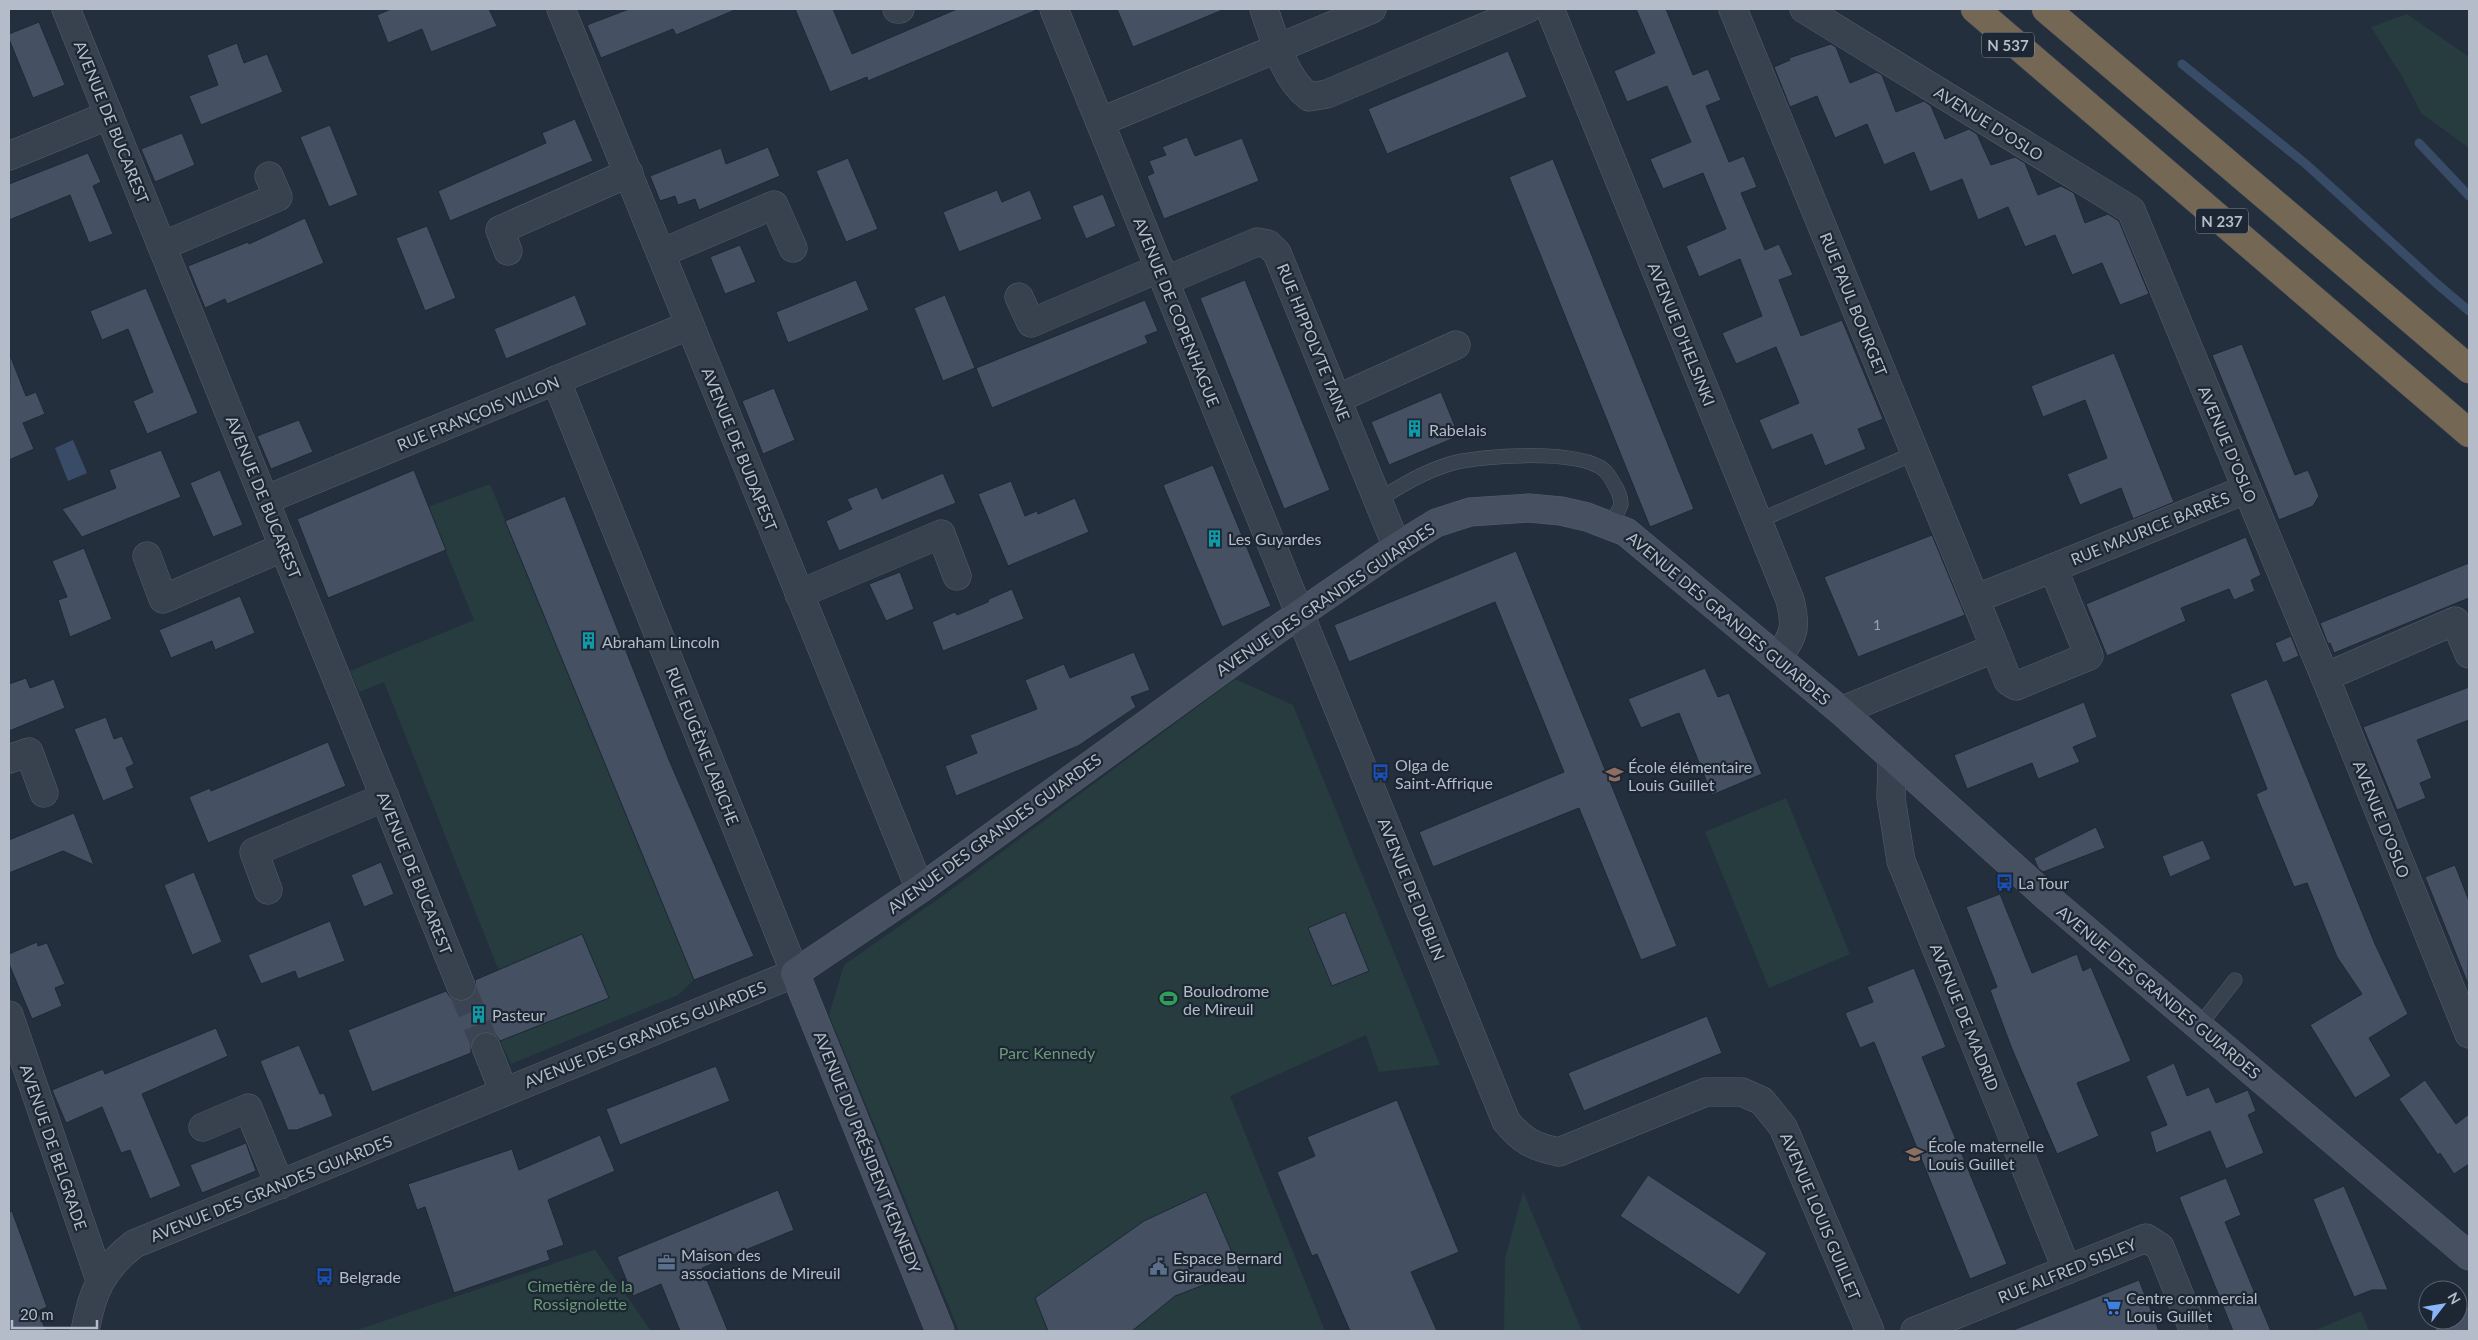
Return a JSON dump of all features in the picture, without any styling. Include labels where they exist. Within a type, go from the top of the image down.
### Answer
[{"type":"highway","name":"N 537","points":[[1958,9],[2058,81]]},
{"type":"highway","name":"N 237","points":[[1976,9],[2469,433]]},
{"type":"highway","name":"N 237","points":[[2046,9],[2469,369]]},
{"type":"street","name":"AVENUE DE BUCAREST","points":[[66,9],[461,986]]},
{"type":"street","name":"AVENUE DE COPENHAGUE","points":[[1054,9],[1300,614]]},
{"type":"street","points":[[1264,9],[1278,49],[1298,88],[1309,97],[1326,94],[1527,9]]},
{"type":"street","points":[[1100,122],[1372,9]]},
{"type":"street","name":"AVENUE D'HELSINKI","points":[[1550,9],[1790,600],[1796,620],[1793,632],[1778,658]]},
{"type":"street","name":"RUE PAUL BOURGET","points":[[1734,9],[1975,599]]},
{"type":"street","name":"AVENUE D'OSLO","points":[[1804,9],[2131,210],[2325,677],[2464,1004],[2469,1034]]},
{"type":"street","name":"AVENUE DE BUDAPEST","points":[[564,10],[920,889]]},
{"type":"street","points":[[9,156],[110,115]]},
{"type":"street","points":[[508,251],[500,230],[629,173]]},
{"type":"street","points":[[162,246],[278,197],[269,176]]},
{"type":"street","points":[[661,252],[774,206],[793,248]]},
{"type":"street","name":"RUE HIPPOLYTE TAINE","points":[[1020,297],[1031,323],[1257,242],[1268,244],[1277,253],[1397,547]]},
{"type":"street","name":"RUE FRANÇOIS VILLON","points":[[265,500],[690,325]]},
{"type":"street","points":[[1337,399],[1456,345]]},
{"type":"street","name":"RUE EUGÈNE LABICHE","points":[[556,380],[795,973]]},
{"type":"street","name":"RUE MAURICE BARRÈS","points":[[2053,568],[2089,656],[2016,686],[2008,681],[1975,599],[2247,489]]},
{"type":"street","name":"AVENUE DES GRANDES GUIARDES","points":[[85,1331],[89,1308],[100,1280],[117,1258],[134,1244],[795,973],[920,889],[1207,679],[1397,547],[1436,523],[1470,512],[1498,508],[1562,511],[1610,524],[1626,532],[1642,544],[1840,711],[2047,897],[2469,1256]]},
{"type":"street","points":[[800,594],[941,534],[958,576]]},
{"type":"street","points":[[147,556],[163,598],[284,547]]},
{"type":"street","name":"AVENUE DE DUBLIN","points":[[1300,614],[1506,1121],[1519,1137],[1541,1149]]},
{"type":"street","points":[[2325,677],[2455,621],[2469,654]]},
{"type":"street","points":[[1840,711],[1995,648]]},
{"type":"street","points":[[9,759],[28,752],[44,793]]},
{"type":"street","name":"AVENUE DE MADRID","points":[[1892,757],[1892,798],[1901,861],[2068,1270]]},
{"type":"street","points":[[268,890],[254,852],[385,797]]},
{"type":"street","name":"AVENUE DU PRÉSIDENT KENNEDY","points":[[795,973],[940,1331]]},
{"type":"street","name":"AVENUE DE BELGRADE","points":[[9,1015],[100,1280]]},
{"type":"street","points":[[486,1047],[504,1092]]},
{"type":"street","name":"AVENUE LOUIS GUILLET","points":[[1541,1149],[1559,1152],[1706,1092],[1742,1092],[1762,1101],[1783,1127],[1870,1331]]},
{"type":"street","points":[[203,1127],[248,1108],[280,1185]]},
{"type":"street","name":"RUE ALFRED SISLEY","points":[[1915,1331],[2146,1238],[2160,1247],[2194,1331]]},
{"type":"lane","points":[[1758,521],[1915,453]]},
{"type":"lane","points":[[1378,500],[1421,474],[1482,458],[1520,454],[1584,461],[1603,469],[1612,479],[1618,491],[1621,504],[1610,524]]},
{"type":"lane","points":[[2199,1026],[2235,980]]},
{"type":"green space","points":[[2407,14],[2469,57],[2469,148],[2421,113],[2403,78],[2371,27]]},
{"type":"green space","points":[[490,484],[694,980],[678,995],[511,1064],[500,1041],[609,998],[600,975],[588,980],[581,964],[593,959],[582,934],[499,971],[384,682],[359,692],[350,671],[474,620],[428,507]]},
{"type":"green space","name":"Parc Kennedy","points":[[1235,679],[1293,705],[1440,1065],[1379,1072],[1366,1035],[1230,1096],[1325,1331],[959,1331],[829,1015],[844,965],[948,892]]},
{"type":"green space","points":[[1786,798],[1850,954],[1769,988],[1705,832]]},
{"type":"green space","points":[[1523,1192],[1582,1331],[1504,1331],[1505,1259]]},
{"type":"green space","name":"Cimetière de la Rossignolette","points":[[594,1250],[651,1331],[354,1331]]},
{"type":"green space","points":[[2361,1311],[2369,1331],[2313,1331]]},
{"type":"water","points":[[73,440],[87,473],[68,481],[55,448]]},
{"type":"building","points":[[391,9],[489,9],[497,26],[431,52],[422,29],[388,43],[377,15]]},
{"type":"building","points":[[629,9],[737,9],[676,35],[673,29],[601,58],[587,25]]},
{"type":"building","points":[[795,9],[833,9],[852,54],[957,9],[1039,9],[868,81],[867,77],[830,92]]},
{"type":"building","points":[[1117,9],[1225,9],[1133,47]]},
{"type":"building","points":[[1636,9],[1666,9],[1693,75],[1708,69],[1721,100],[1706,106],[1729,162],[1744,156],[1757,187],[1741,193],[1765,250],[1779,244],[1793,275],[1779,280],[1801,336],[1842,320],[1883,419],[1858,429],[1866,449],[1825,466],[1812,434],[1772,450],[1759,420],[1799,403],[1776,347],[1736,364],[1722,333],[1762,316],[1740,259],[1699,277],[1686,246],[1726,229],[1703,173],[1663,189],[1650,159],[1691,142],[1667,86],[1627,102],[1614,71],[1655,53]]},
{"type":"building","points":[[39,22],[65,85],[33,98],[9,39],[9,34]]},
{"type":"building","points":[[237,43],[244,63],[267,54],[283,92],[201,125],[189,96],[218,85],[207,55]]},
{"type":"building","points":[[1831,44],[1836,47],[1850,83],[1877,72],[1882,75],[1896,112],[1924,101],[1931,106],[1945,139],[1969,129],[1977,134],[1991,165],[2015,157],[2025,163],[2038,195],[2061,186],[2074,193],[2085,223],[2108,214],[2119,221],[2149,294],[2120,305],[2102,263],[2072,275],[2055,235],[2025,247],[2008,207],[1978,220],[1962,179],[1930,192],[1914,152],[1884,165],[1867,124],[1835,138],[1817,96],[1790,107],[1774,67],[1790,60],[1789,58]]},
{"type":"building","points":[[1508,51],[1527,97],[1387,154],[1368,109]]},
{"type":"building","points":[[575,119],[593,161],[450,221],[438,191],[546,143],[542,133]]},
{"type":"building","points":[[330,125],[358,195],[329,207],[300,137]]},
{"type":"building","points":[[182,133],[195,165],[155,182],[141,149]]},
{"type":"building","points":[[1187,137],[1195,156],[1242,138],[1259,181],[1164,219],[1147,176],[1154,173],[1149,161],[1166,155],[1162,147]]},
{"type":"building","points":[[768,147],[780,176],[699,210],[695,199],[678,205],[675,196],[660,201],[650,176],[721,148],[726,164]]},
{"type":"building","points":[[88,153],[101,182],[93,186],[113,234],[89,243],[70,195],[9,220],[9,184]]},
{"type":"building","points":[[848,158],[878,229],[846,242],[816,171]]},
{"type":"building","points":[[1553,159],[1694,509],[1650,527],[1509,177]]},
{"type":"building","points":[[997,190],[1002,202],[1030,190],[1042,219],[959,252],[943,212]]},
{"type":"building","points":[[1103,194],[1116,226],[1086,239],[1072,206]]},
{"type":"building","points":[[305,218],[324,263],[227,304],[225,299],[205,308],[188,266],[248,242],[249,244]]},
{"type":"building","points":[[427,226],[456,298],[425,311],[396,238]]},
{"type":"building","points":[[740,245],[756,282],[725,294],[710,257]]},
{"type":"building","points":[[856,280],[869,310],[788,343],[776,312]]},
{"type":"building","points":[[1245,280],[1330,490],[1284,509],[1200,298]]},
{"type":"building","points":[[146,288],[198,413],[147,434],[133,401],[153,392],[128,329],[102,340],[90,311]]},
{"type":"building","points":[[575,295],[587,325],[506,359],[494,329]]},
{"type":"building","points":[[945,295],[975,368],[943,381],[914,308]]},
{"type":"building","points":[[1145,300],[1158,331],[1145,336],[1148,343],[992,408],[976,368]]},
{"type":"building","points":[[2242,344],[2295,475],[2308,470],[2319,496],[2313,506],[2279,520],[2212,355]]},
{"type":"building","points":[[2114,353],[2174,502],[2133,519],[2121,488],[2080,505],[2067,474],[2107,458],[2085,400],[2043,417],[2031,386]]},
{"type":"building","points":[[10,355],[26,396],[36,392],[45,414],[23,423],[34,449],[9,460]]},
{"type":"building","points":[[774,388],[795,440],[763,454],[742,401]]},
{"type":"building","name":"Rabelais","points":[[1441,392],[1459,436],[1389,465],[1371,422]]},
{"type":"building","points":[[299,420],[313,452],[271,469],[257,436]]},
{"type":"building","points":[[161,450],[181,497],[82,537],[62,509],[116,488],[109,470]]},
{"type":"building","name":"Les Guyardes","points":[[1213,465],[1271,606],[1222,627],[1163,485]]},
{"type":"building","points":[[220,470],[243,525],[213,537],[190,483]]},
{"type":"building","points":[[414,470],[446,550],[328,598],[297,519]]},
{"type":"building","points":[[943,473],[956,503],[839,551],[826,521],[852,509],[847,499],[877,487],[882,499]]},
{"type":"building","points":[[1011,481],[1025,516],[1037,511],[1038,514],[1075,498],[1089,532],[1008,566],[978,494]]},
{"type":"building","name":"Abraham Lincoln","points":[[565,496],[669,760],[754,956],[694,980],[505,521]]},
{"type":"building","points":[[1932,535],[1965,615],[1858,657],[1824,577]]},
{"type":"building","points":[[2246,537],[2261,575],[2251,580],[2255,591],[2234,600],[2229,589],[2181,608],[2186,621],[2107,656],[2086,604]]},
{"type":"building","points":[[84,548],[112,619],[70,637],[58,600],[67,597],[52,561]]},
{"type":"building","points":[[1516,551],[1677,946],[1641,960],[1579,808],[1433,867],[1419,832],[1564,772],[1495,602],[1349,662],[1334,625]]},
{"type":"building","points":[[2469,563],[2469,598],[2334,653],[2330,643],[2328,644],[2320,623]]},
{"type":"building","points":[[900,572],[914,609],[886,621],[869,584]]},
{"type":"building","points":[[1012,589],[1024,619],[943,651],[932,622],[955,612],[957,615]]},
{"type":"building","points":[[240,596],[255,633],[215,650],[212,641],[171,658],[159,630]]},
{"type":"building","points":[[2291,636],[2299,656],[2283,663],[2275,643]]},
{"type":"building","points":[[1134,652],[1150,690],[1131,697],[1136,707],[1078,746],[956,796],[945,766],[977,753],[970,735],[1037,709],[1025,680],[1064,664],[1070,678]]},
{"type":"building","points":[[1705,668],[1718,697],[1729,693],[1762,774],[1712,795],[1679,713],[1641,728],[1628,699]]},
{"type":"building","points":[[26,678],[30,688],[54,679],[65,708],[9,731],[9,684]]},
{"type":"building","points":[[2267,679],[2375,944],[2408,1014],[2369,1038],[2391,1076],[2355,1098],[2310,1025],[2362,994],[2337,957],[2307,883],[2294,887],[2256,794],[2267,789],[2230,694]]},
{"type":"building","points":[[2469,687],[2469,720],[2417,740],[2432,778],[2420,783],[2426,798],[2397,810],[2363,727]]},
{"type":"building","points":[[2084,702],[2097,737],[2073,747],[2080,762],[2038,779],[2032,763],[1967,789],[1954,755]]},
{"type":"building","points":[[106,717],[114,739],[122,736],[134,764],[126,768],[134,788],[103,801],[74,729]]},
{"type":"building","points":[[328,742],[346,786],[208,843],[189,797],[210,788],[211,791]]},
{"type":"building","points":[[74,813],[94,865],[63,851],[9,873],[9,840]]},
{"type":"building","points":[[2096,827],[2105,848],[2043,872],[2038,868],[2034,858]]},
{"type":"building","points":[[2203,840],[2211,859],[2170,877],[2162,856]]},
{"type":"building","points":[[381,862],[394,894],[364,907],[351,875]]},
{"type":"building","points":[[2455,865],[2469,901],[2468,984],[2425,877]]},
{"type":"building","points":[[194,872],[222,942],[192,955],[164,885]]},
{"type":"building","points":[[2000,894],[2032,973],[2077,954],[2083,971],[2091,967],[2131,1061],[2077,1083],[2099,1136],[2057,1154],[2012,1049],[1990,990],[1997,987],[1966,907]]},
{"type":"building","points":[[1345,912],[1369,971],[1332,986],[1308,928]]},
{"type":"building","points":[[330,921],[345,961],[298,979],[295,971],[261,984],[248,955]]},
{"type":"building","name":"Pasteur","points":[[582,934],[609,998],[500,1041],[495,1034],[481,1032],[473,1038],[471,1053],[372,1092],[348,1030],[446,991],[452,999],[459,1001],[467,1000],[474,995],[476,989],[475,980]]},
{"type":"building","points":[[37,942],[38,946],[47,943],[65,984],[55,988],[62,1006],[32,1019],[9,964],[9,954]]},
{"type":"building","points":[[1914,968],[1946,1047],[1922,1057],[2007,1264],[1970,1279],[1874,1042],[1860,1048],[1845,1013],[1873,1002],[1867,987]]},
{"type":"building","points":[[1707,1016],[1722,1053],[1584,1111],[1568,1073]]},
{"type":"building","points":[[216,1028],[228,1056],[142,1094],[181,1186],[150,1199],[130,1150],[121,1153],[102,1107],[66,1123],[52,1090],[103,1069],[105,1074]]},
{"type":"building","points":[[299,1045],[320,1094],[324,1093],[333,1116],[297,1130],[288,1130],[260,1061]]},
{"type":"building","points":[[2174,1063],[2187,1096],[2209,1087],[2216,1103],[2248,1090],[2256,1111],[2248,1115],[2264,1153],[2226,1169],[2210,1131],[2156,1153],[2150,1132],[2167,1125],[2146,1076]]},
{"type":"building","points":[[716,1066],[730,1101],[620,1145],[606,1109]]},
{"type":"building","points":[[2425,1080],[2456,1124],[2469,1114],[2469,1164],[2454,1174],[2440,1153],[2438,1155],[2399,1099]]},
{"type":"building","points":[[1397,1100],[1459,1252],[1411,1272],[1437,1331],[1350,1331],[1317,1254],[1312,1256],[1277,1172],[1315,1156],[1307,1137]]},
{"type":"building","points":[[600,1135],[615,1171],[548,1200],[564,1245],[547,1251],[550,1260],[454,1293],[425,1207],[417,1210],[408,1184],[512,1149],[519,1170]]},
{"type":"building","points":[[246,1143],[256,1171],[202,1193],[190,1165]]},
{"type":"building","points":[[1648,1175],[1767,1253],[1739,1295],[1620,1216]]},
{"type":"building","points":[[2226,1178],[2241,1215],[2225,1222],[2271,1331],[2233,1331],[2179,1197]]},
{"type":"building","points":[[2344,1186],[2388,1290],[2372,1290],[2354,1297],[2331,1243],[2313,1199]]},
{"type":"building","name":"Maison des associations de Mireuil","points":[[778,1190],[794,1230],[702,1268],[728,1331],[680,1331],[661,1284],[633,1296],[617,1257]]},
{"type":"building","name":"Espace Bernard Giraudeau","points":[[1206,1192],[1240,1271],[1175,1296],[1132,1331],[1048,1331],[1035,1298],[1144,1221]]},
{"type":"building","points":[[12,1211],[47,1307],[38,1311],[46,1331],[9,1331],[9,1212]]},
{"type":"building","name":"Centre commercial Louis Guillet","points":[[2139,1280],[2159,1331],[2013,1331],[2013,1330]]},
{"type":"building","points":[[2468,1307],[2469,1331],[2436,1331],[2468,1330]]},
{"type":"waterway","points":[[2182,64],[2307,165],[2469,311]]},
{"type":"waterway","points":[[2419,143],[2469,196]]},
{"type":"tunnel","points":[[461,986],[486,1047]]},
{"type":"place","name":"Rabelais","points":[[1415,429]]},
{"type":"place","name":"Les Guyardes","points":[[1214,538]]},
{"type":"place","name":"Abraham Lincoln","points":[[588,641]]},
{"type":"place","name":"Olga de Saint-Affrique","points":[[1381,773]]},
{"type":"place","name":"École élémentaire Louis Guillet","points":[[1614,775]]},
{"type":"place","name":"La Tour","points":[[2004,882]]},
{"type":"place","name":"Boulodrome de Mireuil","points":[[1169,999]]},
{"type":"place","name":"Pasteur","points":[[478,1014]]},
{"type":"place","name":"École maternelle Louis Guillet","points":[[1914,1154]]},
{"type":"place","name":"Maison des associations de Mireuil","points":[[667,1263]]},
{"type":"place","name":"Espace Bernard Giraudeau","points":[[1159,1266]]},
{"type":"place","name":"Belgrade","points":[[325,1276]]},
{"type":"place","name":"Centre commercial Louis Guillet","points":[[2112,1306]]}]
